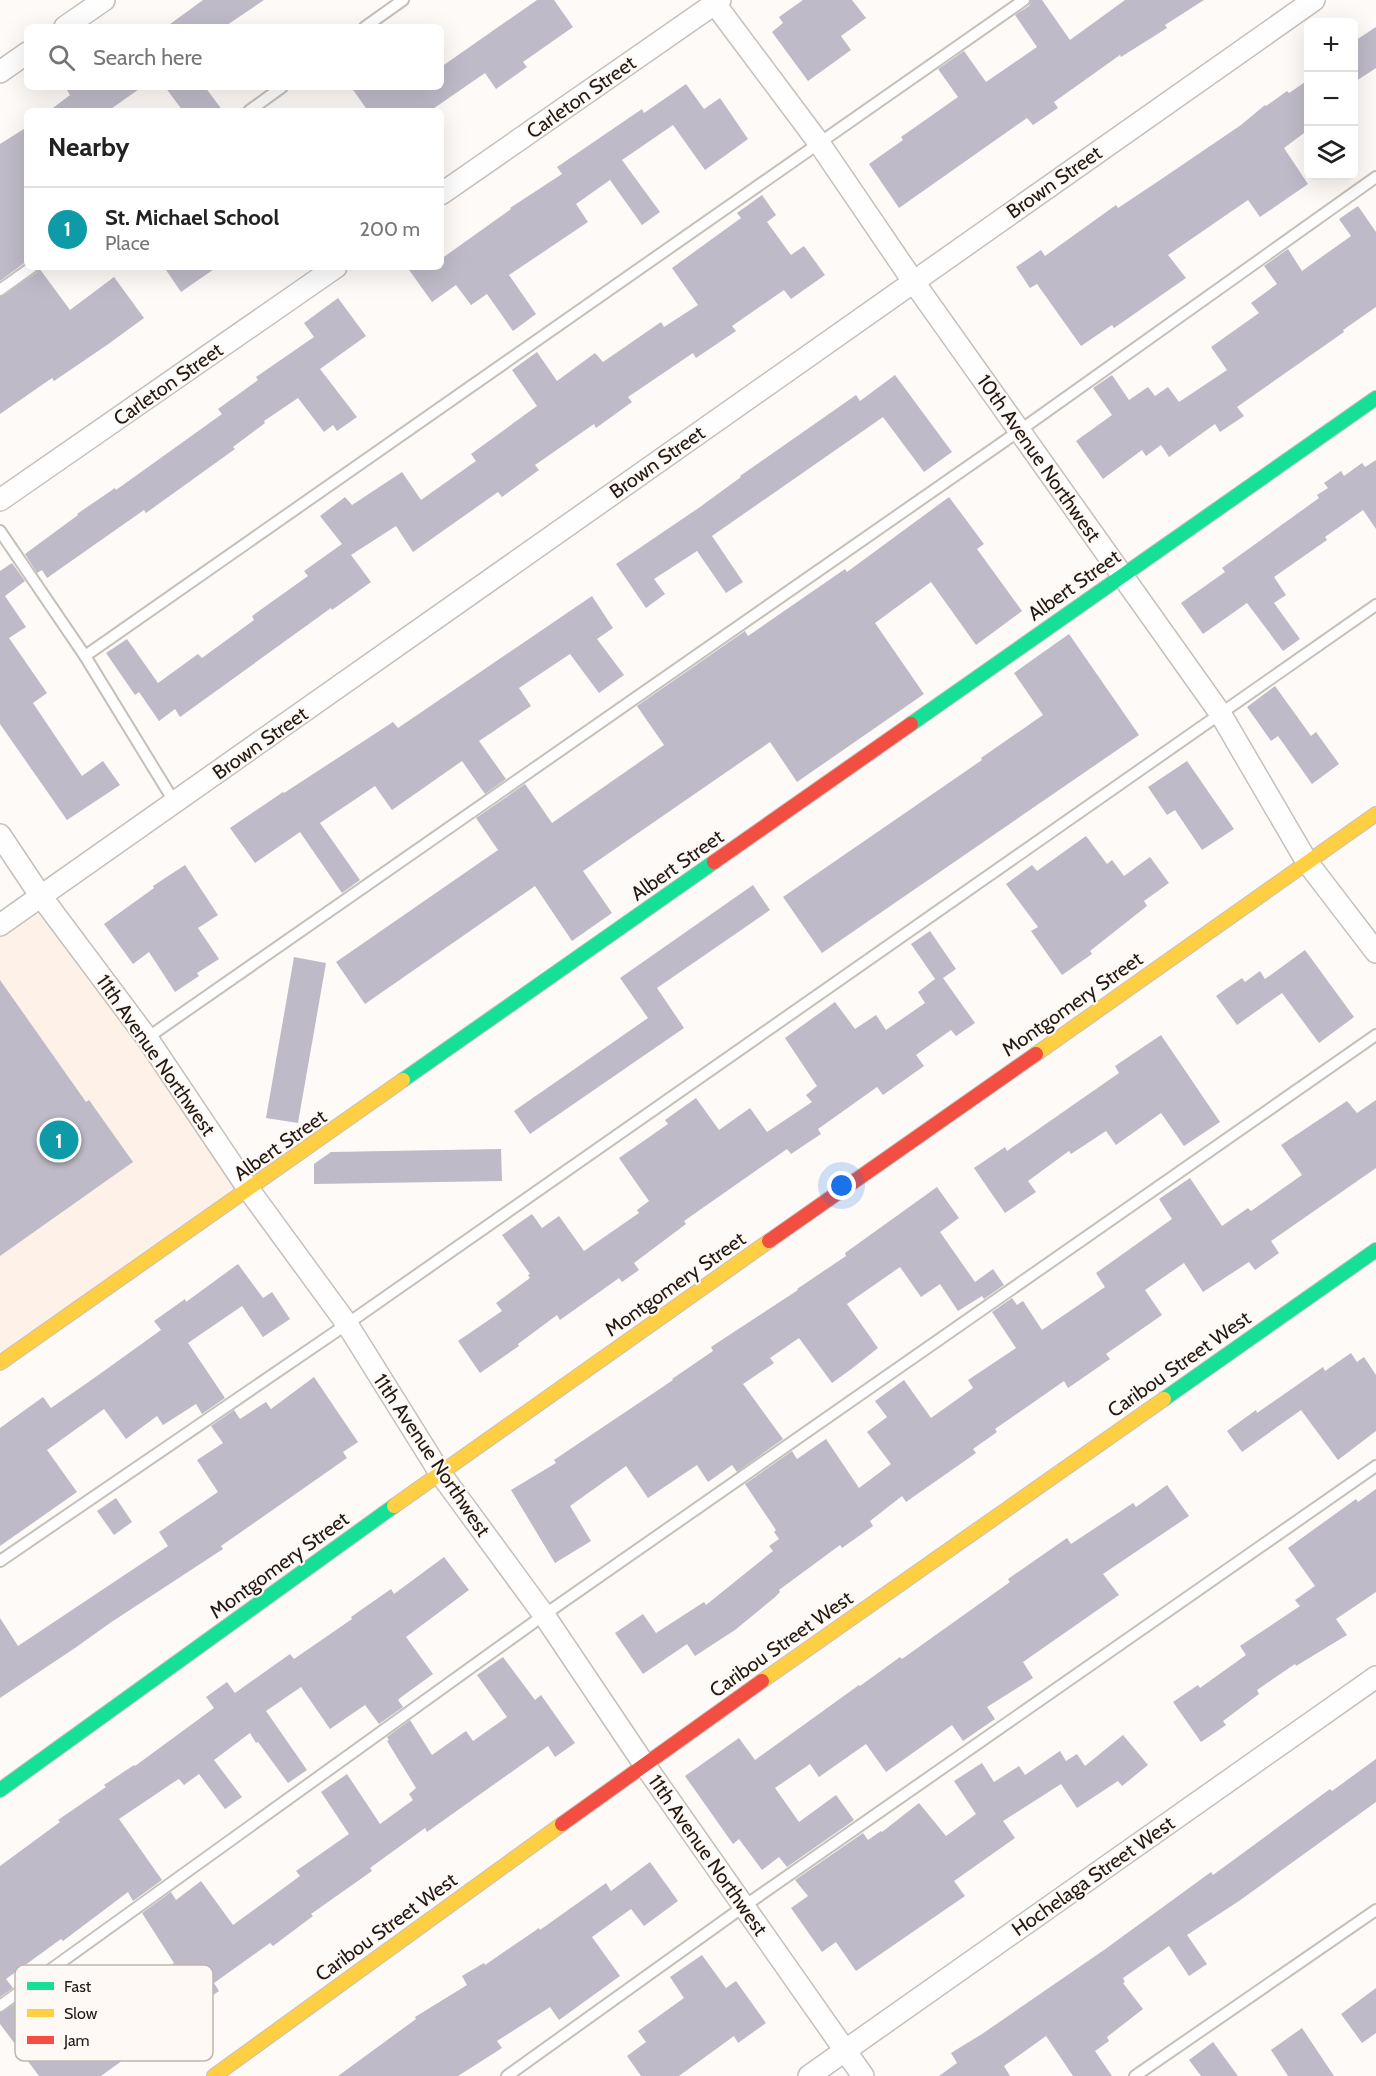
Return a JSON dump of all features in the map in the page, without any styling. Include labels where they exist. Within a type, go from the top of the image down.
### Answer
[{"type":"street","points":[[69,24],[104,0]]},
{"type":"street","name":"Brown Street","points":[[0,925],[1314,0]]},
{"type":"street","name":"10th Avenue Northwest","points":[[716,1],[1220,713],[1307,862],[1376,952]]},
{"type":"street","name":"Carleton Street","points":[[444,192],[716,1]]},
{"type":"street","points":[[0,72],[24,55]]},
{"type":"street","name":"Carleton Street","points":[[0,500],[332,270]]},
{"type":"street","name":"Albert Street","points":[[0,1363],[1376,398]]},
{"type":"street","name":"Montgomery Street","points":[[0,1790],[440,1473],[1376,814]]},
{"type":"street","name":"11th Avenue Northwest","points":[[0,835],[40,896],[147,1038],[249,1190],[347,1324],[440,1473],[544,1615],[644,1764],[863,2076]]},
{"type":"street","name":"Caribou Street West","points":[[214,2076],[644,1764],[1376,1250]]},
{"type":"street","name":"Hochelaga Street West","points":[[809,2076],[1376,1677]]},
{"type":"lane","points":[[369,24],[403,0]]},
{"type":"lane","points":[[85,656],[1024,0]]},
{"type":"lane","points":[[253,108],[278,90]]},
{"type":"lane","points":[[147,1038],[1019,431],[1376,177]]},
{"type":"lane","points":[[0,290],[28,270]]},
{"type":"lane","points":[[0,531],[85,656],[175,803]]},
{"type":"lane","points":[[0,1561],[347,1324],[1376,605]]},
{"type":"lane","points":[[57,1965],[544,1615],[1376,1035]]},
{"type":"lane","points":[[507,2076],[743,1907],[1376,1466]]},
{"type":"lane","points":[[1135,2076],[1376,1910]]},
{"type":"lane","points":[[0,2006],[15,1995]]},
{"type":"shaded area","points":[[40,895],[249,1190],[0,1363],[0,925]]},
{"type":"building","points":[[203,0],[264,0],[228,24],[170,24]]},
{"type":"building","points":[[537,0],[554,0],[573,27],[523,62],[527,67],[496,89],[485,73],[434,108],[366,108],[353,90],[444,90],[444,65]]},
{"type":"building","points":[[803,0],[852,0],[866,18],[841,36],[851,50],[808,81],[772,32],[783,23],[779,17]]},
{"type":"building","points":[[1031,0],[1042,0],[1070,40],[1125,0],[1204,0],[1165,25],[1167,28],[1121,57],[1120,55],[1054,102],[1058,108],[1033,125],[1027,118],[899,208],[869,164],[903,140],[901,137],[958,97],[938,69],[964,51],[986,82],[1037,47],[1015,15],[1029,6]]},
{"type":"building","points":[[1376,27],[1376,68],[1358,80],[1358,72],[1358,39]]},
{"type":"building","points":[[1304,83],[1304,133],[1284,148],[1308,184],[1260,217],[1248,200],[1168,255],[1186,278],[1114,328],[1112,325],[1081,346],[1037,284],[1030,288],[1016,267],[1041,250],[1045,256],[1116,205],[1118,208],[1241,125],[1265,105],[1287,91],[1289,93]]},
{"type":"building","points":[[686,84],[704,109],[720,98],[748,139],[705,170],[673,125],[622,160],[660,212],[642,225],[610,180],[576,204],[588,222],[509,275],[536,314],[513,331],[487,294],[471,305],[456,285],[432,302],[409,270],[444,270],[444,257],[510,208],[562,174],[557,167],[642,109],[644,113]]},
{"type":"building","points":[[67,90],[138,90],[112,108],[53,108],[70,95]]},
{"type":"building","points":[[167,90],[207,90],[221,108],[181,108]]},
{"type":"building","points":[[24,129],[24,263],[0,281],[0,144]]},
{"type":"building","points":[[762,195],[776,215],[767,222],[791,255],[804,246],[825,275],[791,299],[784,290],[732,326],[736,331],[696,358],[693,353],[628,397],[632,402],[596,428],[594,424],[535,465],[539,470],[502,497],[498,492],[413,552],[396,526],[351,555],[371,582],[332,610],[331,608],[180,717],[175,709],[159,721],[139,692],[135,695],[106,653],[127,639],[158,683],[198,654],[202,658],[254,620],[252,616],[308,576],[304,571],[342,544],[320,516],[345,497],[352,505],[402,472],[421,500],[476,461],[471,454],[537,406],[512,370],[537,352],[557,381],[595,353],[603,362],[661,322],[664,327],[698,305],[672,268],[741,218],[737,213]]},
{"type":"building","points":[[1358,206],[1376,232],[1376,307],[1237,407],[1244,416],[1220,432],[1215,424],[1169,457],[1161,445],[1146,456],[1142,450],[1103,479],[1076,441],[1112,415],[1093,388],[1112,375],[1129,400],[1148,387],[1155,396],[1168,387],[1179,402],[1227,370],[1211,347],[1259,313],[1251,303],[1277,284],[1264,266],[1288,249],[1302,271],[1351,236],[1339,219]]},
{"type":"building","points":[[40,270],[70,310],[114,277],[144,318],[54,381],[52,378],[0,414],[0,297]]},
{"type":"building","points":[[166,270],[213,270],[181,292]]},
{"type":"building","points":[[338,298],[366,336],[320,369],[357,417],[337,431],[333,425],[324,432],[298,398],[264,421],[265,423],[233,447],[235,449],[146,513],[144,510],[47,578],[42,570],[37,573],[25,554],[77,514],[115,488],[116,490],[222,414],[218,409],[258,380],[256,377],[314,337],[304,323]]},
{"type":"building","points":[[895,375],[952,452],[924,472],[883,417],[712,536],[743,582],[726,593],[697,551],[654,579],[665,594],[646,608],[616,564],[856,395],[860,401]]},
{"type":"building","points":[[1376,460],[1376,529],[1363,510],[1325,537],[1327,540],[1274,577],[1286,595],[1274,603],[1300,639],[1283,651],[1247,603],[1203,634],[1181,603],[1225,572],[1222,568],[1319,498],[1317,495],[1328,488],[1324,483],[1341,471],[1344,476],[1362,463],[1365,467]]},
{"type":"building","points":[[949,497],[984,544],[977,549],[1022,611],[976,645],[931,582],[875,623],[924,694],[797,782],[770,742],[583,871],[612,913],[572,941],[535,886],[365,1004],[336,962],[498,850],[476,818],[525,784],[552,823],[664,745],[637,706],[745,631],[748,636],[845,569],[847,572]]},
{"type":"building","points":[[12,563],[25,581],[5,596],[26,627],[9,638],[47,693],[33,703],[82,776],[103,761],[120,785],[67,820],[0,724],[0,571]]},
{"type":"building","points":[[592,596],[613,628],[597,639],[624,675],[599,693],[570,654],[519,688],[531,706],[479,741],[506,779],[485,794],[462,761],[392,810],[375,786],[320,823],[360,880],[342,893],[300,832],[255,863],[230,828],[393,722],[398,728]]},
{"type":"building","points":[[1069,634],[1139,735],[822,953],[783,897],[982,760],[981,758],[1043,715],[1014,673]]},
{"type":"building","points":[[1275,686],[1311,736],[1316,732],[1339,764],[1312,784],[1278,736],[1271,741],[1247,707]]},
{"type":"building","points":[[1187,761],[1234,829],[1202,850],[1175,810],[1167,815],[1148,787]]},
{"type":"building","points":[[1086,836],[1107,864],[1112,860],[1124,876],[1150,857],[1169,883],[1144,901],[1147,906],[1090,951],[1092,954],[1062,975],[1031,931],[1038,927],[1006,884],[1032,865],[1037,871]]},
{"type":"building","points":[[185,865],[218,915],[198,928],[219,959],[197,973],[199,976],[175,992],[149,952],[133,964],[104,924],[154,888],[153,886]]},
{"type":"building","points":[[753,885],[770,910],[657,988],[684,1028],[530,1134],[514,1111],[648,1018],[620,978]]},
{"type":"building","points":[[930,931],[956,969],[943,978],[975,1023],[956,1036],[951,1030],[916,1055],[924,1066],[883,1095],[877,1087],[818,1129],[821,1134],[791,1154],[787,1149],[684,1221],[686,1224],[634,1263],[639,1270],[622,1282],[619,1278],[560,1320],[557,1315],[518,1344],[519,1346],[480,1373],[458,1341],[502,1311],[496,1303],[530,1278],[528,1275],[530,1274],[502,1235],[532,1214],[542,1228],[559,1216],[584,1251],[639,1213],[637,1210],[649,1201],[619,1158],[668,1124],[665,1120],[696,1098],[719,1130],[750,1108],[767,1132],[812,1102],[806,1095],[817,1086],[785,1038],[835,1002],[855,1029],[876,1015],[886,1030],[925,1003],[918,992],[935,979],[911,944]]},
{"type":"building","points":[[1305,950],[1354,1017],[1319,1043],[1282,993],[1237,1025],[1216,996],[1242,978],[1245,982],[1260,971],[1265,979]]},
{"type":"building","points":[[294,957],[326,963],[298,1123],[266,1118]]},
{"type":"building","points":[[0,980],[86,1102],[89,1100],[133,1162],[0,1256]]},
{"type":"building","points":[[1161,1035],[1220,1122],[1184,1146],[1161,1113],[1116,1145],[1106,1131],[1071,1154],[1069,1151],[1028,1181],[1036,1192],[1005,1213],[974,1168],[1005,1147],[1007,1151],[1119,1073],[1115,1066]]},
{"type":"building","points":[[1376,1100],[1376,1168],[1271,1241],[1279,1253],[1255,1270],[1249,1262],[1203,1292],[1184,1263],[1145,1290],[1162,1315],[1106,1354],[1110,1359],[1068,1388],[1064,1381],[995,1429],[997,1432],[973,1449],[976,1453],[906,1502],[902,1496],[870,1521],[873,1526],[842,1548],[840,1545],[779,1590],[780,1592],[774,1598],[735,1630],[695,1656],[687,1644],[643,1674],[615,1633],[643,1614],[656,1633],[704,1602],[706,1605],[773,1551],[769,1546],[779,1539],[774,1532],[776,1530],[745,1484],[792,1451],[797,1459],[826,1439],[859,1488],[891,1464],[867,1432],[887,1417],[875,1401],[904,1380],[931,1418],[973,1388],[968,1380],[1016,1348],[992,1312],[1012,1298],[1017,1305],[1023,1301],[1042,1330],[1105,1287],[1096,1273],[1172,1219],[1159,1199],[1190,1178],[1222,1226],[1248,1208],[1251,1211],[1302,1175],[1281,1145],[1347,1101],[1357,1113]]},
{"type":"building","points":[[501,1149],[502,1181],[314,1184],[314,1164],[331,1152]]},
{"type":"building","points":[[937,1187],[959,1218],[940,1232],[975,1282],[993,1269],[1004,1285],[984,1299],[982,1296],[958,1311],[940,1284],[921,1297],[900,1267],[847,1304],[878,1348],[850,1370],[832,1383],[799,1338],[770,1358],[774,1363],[743,1384],[783,1439],[737,1472],[732,1465],[708,1482],[697,1465],[648,1498],[626,1466],[570,1506],[591,1541],[555,1563],[511,1490],[556,1463],[554,1460],[673,1380],[713,1351],[711,1347],[798,1290]]},
{"type":"building","points":[[238,1264],[263,1298],[272,1292],[290,1319],[263,1337],[242,1306],[188,1343],[225,1398],[202,1414],[196,1404],[163,1425],[157,1416],[126,1439],[104,1409],[47,1450],[77,1492],[0,1546],[0,1428],[43,1397],[51,1408],[161,1330],[154,1321],[185,1299],[186,1302]]},
{"type":"building","points":[[1351,1353],[1357,1362],[1364,1357],[1376,1375],[1376,1431],[1338,1460],[1301,1410],[1242,1452],[1227,1431],[1323,1367],[1325,1371]]},
{"type":"building","points":[[314,1377],[358,1442],[343,1452],[347,1458],[221,1546],[223,1549],[0,1698],[0,1618],[18,1646],[168,1546],[159,1532],[218,1492],[197,1460],[223,1443],[211,1426],[234,1410],[240,1419],[266,1402],[271,1409]]},
{"type":"building","points":[[1167,1485],[1189,1516],[1103,1574],[1119,1595],[1023,1662],[1033,1678],[987,1707],[995,1719],[963,1741],[952,1725],[886,1772],[866,1744],[819,1777],[810,1764],[775,1788],[799,1822],[836,1795],[854,1820],[787,1867],[779,1857],[762,1870],[739,1839],[733,1844],[685,1776],[739,1738],[755,1760],[859,1685],[900,1657],[902,1659],[1010,1582],[1008,1579],[1067,1538],[1071,1544],[1133,1503],[1136,1507]]},
{"type":"building","points":[[1376,1489],[1376,1592],[1336,1619],[1347,1635],[1296,1666],[1295,1664],[1257,1690],[1259,1694],[1223,1721],[1226,1725],[1201,1742],[1173,1702],[1198,1685],[1200,1688],[1246,1655],[1240,1646],[1300,1606],[1295,1600],[1315,1586],[1288,1548],[1356,1499],[1358,1502]]},
{"type":"building","points":[[116,1498],[132,1522],[114,1535],[97,1511]]},
{"type":"building","points":[[444,1557],[469,1590],[406,1637],[433,1674],[398,1700],[403,1707],[379,1724],[365,1705],[330,1729],[301,1687],[266,1711],[307,1770],[288,1783],[250,1733],[214,1760],[242,1797],[225,1809],[199,1774],[184,1785],[179,1779],[119,1819],[162,1880],[133,1901],[128,1892],[63,1941],[61,1939],[25,1965],[15,1965],[15,1972],[6,1979],[13,1988],[0,1997],[0,1866],[60,1822],[58,1820],[106,1787],[104,1785],[135,1766],[214,1708],[206,1697],[227,1682],[235,1693],[290,1654],[294,1659],[391,1589],[394,1594]]},
{"type":"building","points":[[503,1657],[535,1700],[541,1695],[575,1743],[555,1757],[548,1746],[427,1832],[425,1828],[370,1868],[372,1871],[311,1914],[313,1916],[273,1946],[270,1943],[214,1983],[219,1991],[213,1995],[213,1965],[171,1965],[174,1963],[142,1913],[171,1892],[176,1900],[201,1881],[233,1925],[300,1876],[296,1871],[349,1834],[321,1792],[347,1774],[380,1824],[413,1800],[409,1794],[416,1788],[387,1741],[389,1740],[387,1737],[410,1720],[432,1755],[466,1731],[473,1741],[507,1717],[477,1675]]},
{"type":"building","points":[[1123,1735],[1148,1765],[1122,1786],[1118,1781],[1077,1808],[1061,1784],[1003,1821],[1015,1838],[954,1881],[965,1896],[856,1971],[836,1942],[822,1952],[791,1908],[808,1896],[795,1880],[863,1833],[868,1840],[882,1832],[919,1803],[946,1836],[976,1814],[954,1781],[982,1763],[994,1782],[1019,1766],[1025,1775],[1060,1751],[1066,1761],[1077,1754],[1085,1766]]},
{"type":"building","points":[[1376,1759],[1376,1802],[1239,1901],[1187,1935],[1207,1964],[1189,1976],[1169,1946],[1123,1978],[1125,1982],[1123,1983],[1143,2009],[1107,2037],[1109,2041],[1095,2051],[1112,2076],[1073,2076],[1046,2036],[1004,2066],[1010,2076],[939,2076],[957,2063],[951,2053],[1104,1950],[1211,1872],[1213,1875],[1330,1789],[1332,1791]]},
{"type":"building","points":[[650,1862],[678,1901],[644,1926],[631,1909],[592,1937],[620,1976],[559,2020],[550,2007],[497,2041],[502,2048],[458,2076],[338,2076],[416,2019],[415,2017],[467,1985],[462,1976],[484,1963],[485,1965],[539,1928],[540,1930],[606,1883],[611,1891]]},
{"type":"building","points":[[702,1955],[726,1988],[736,1981],[766,2023],[738,2043],[734,2036],[679,2076],[641,2076],[627,2056],[646,2042],[638,2031],[684,1998],[670,1977]]},
{"type":"building","points":[[1376,1988],[1376,2033],[1362,2043],[1341,2014]]},
{"type":"building","points":[[15,2004],[15,2044],[0,2024],[0,2013]]},
{"type":"building","points":[[1302,2028],[1334,2076],[1288,2076],[1271,2050]]},
{"type":"building","points":[[1213,2042],[1238,2076],[1201,2076],[1189,2060]]},
{"type":"building","points":[[28,2061],[122,2061],[101,2076],[39,2076]]},
{"type":"traffic: fast","points":[[911,724],[1376,398]]},
{"type":"traffic: fast","points":[[403,1080],[714,862]]},
{"type":"traffic: fast","points":[[1164,1399],[1376,1250]]},
{"type":"traffic: fast","points":[[0,1790],[394,1506]]},
{"type":"traffic: slow","points":[[1036,1054],[1376,814]]},
{"type":"traffic: slow","points":[[0,1363],[403,1080]]},
{"type":"traffic: slow","points":[[394,1506],[769,1241]]},
{"type":"traffic: slow","points":[[762,1681],[1164,1399]]},
{"type":"traffic: slow","points":[[214,2076],[562,1824]]},
{"type":"traffic: jam","points":[[714,862],[911,724]]},
{"type":"traffic: jam","points":[[769,1241],[1036,1054]]},
{"type":"traffic: jam","points":[[562,1824],[762,1681]]},
{"type":"place","name":"St. Michael School","points":[[59,1140]]}]
